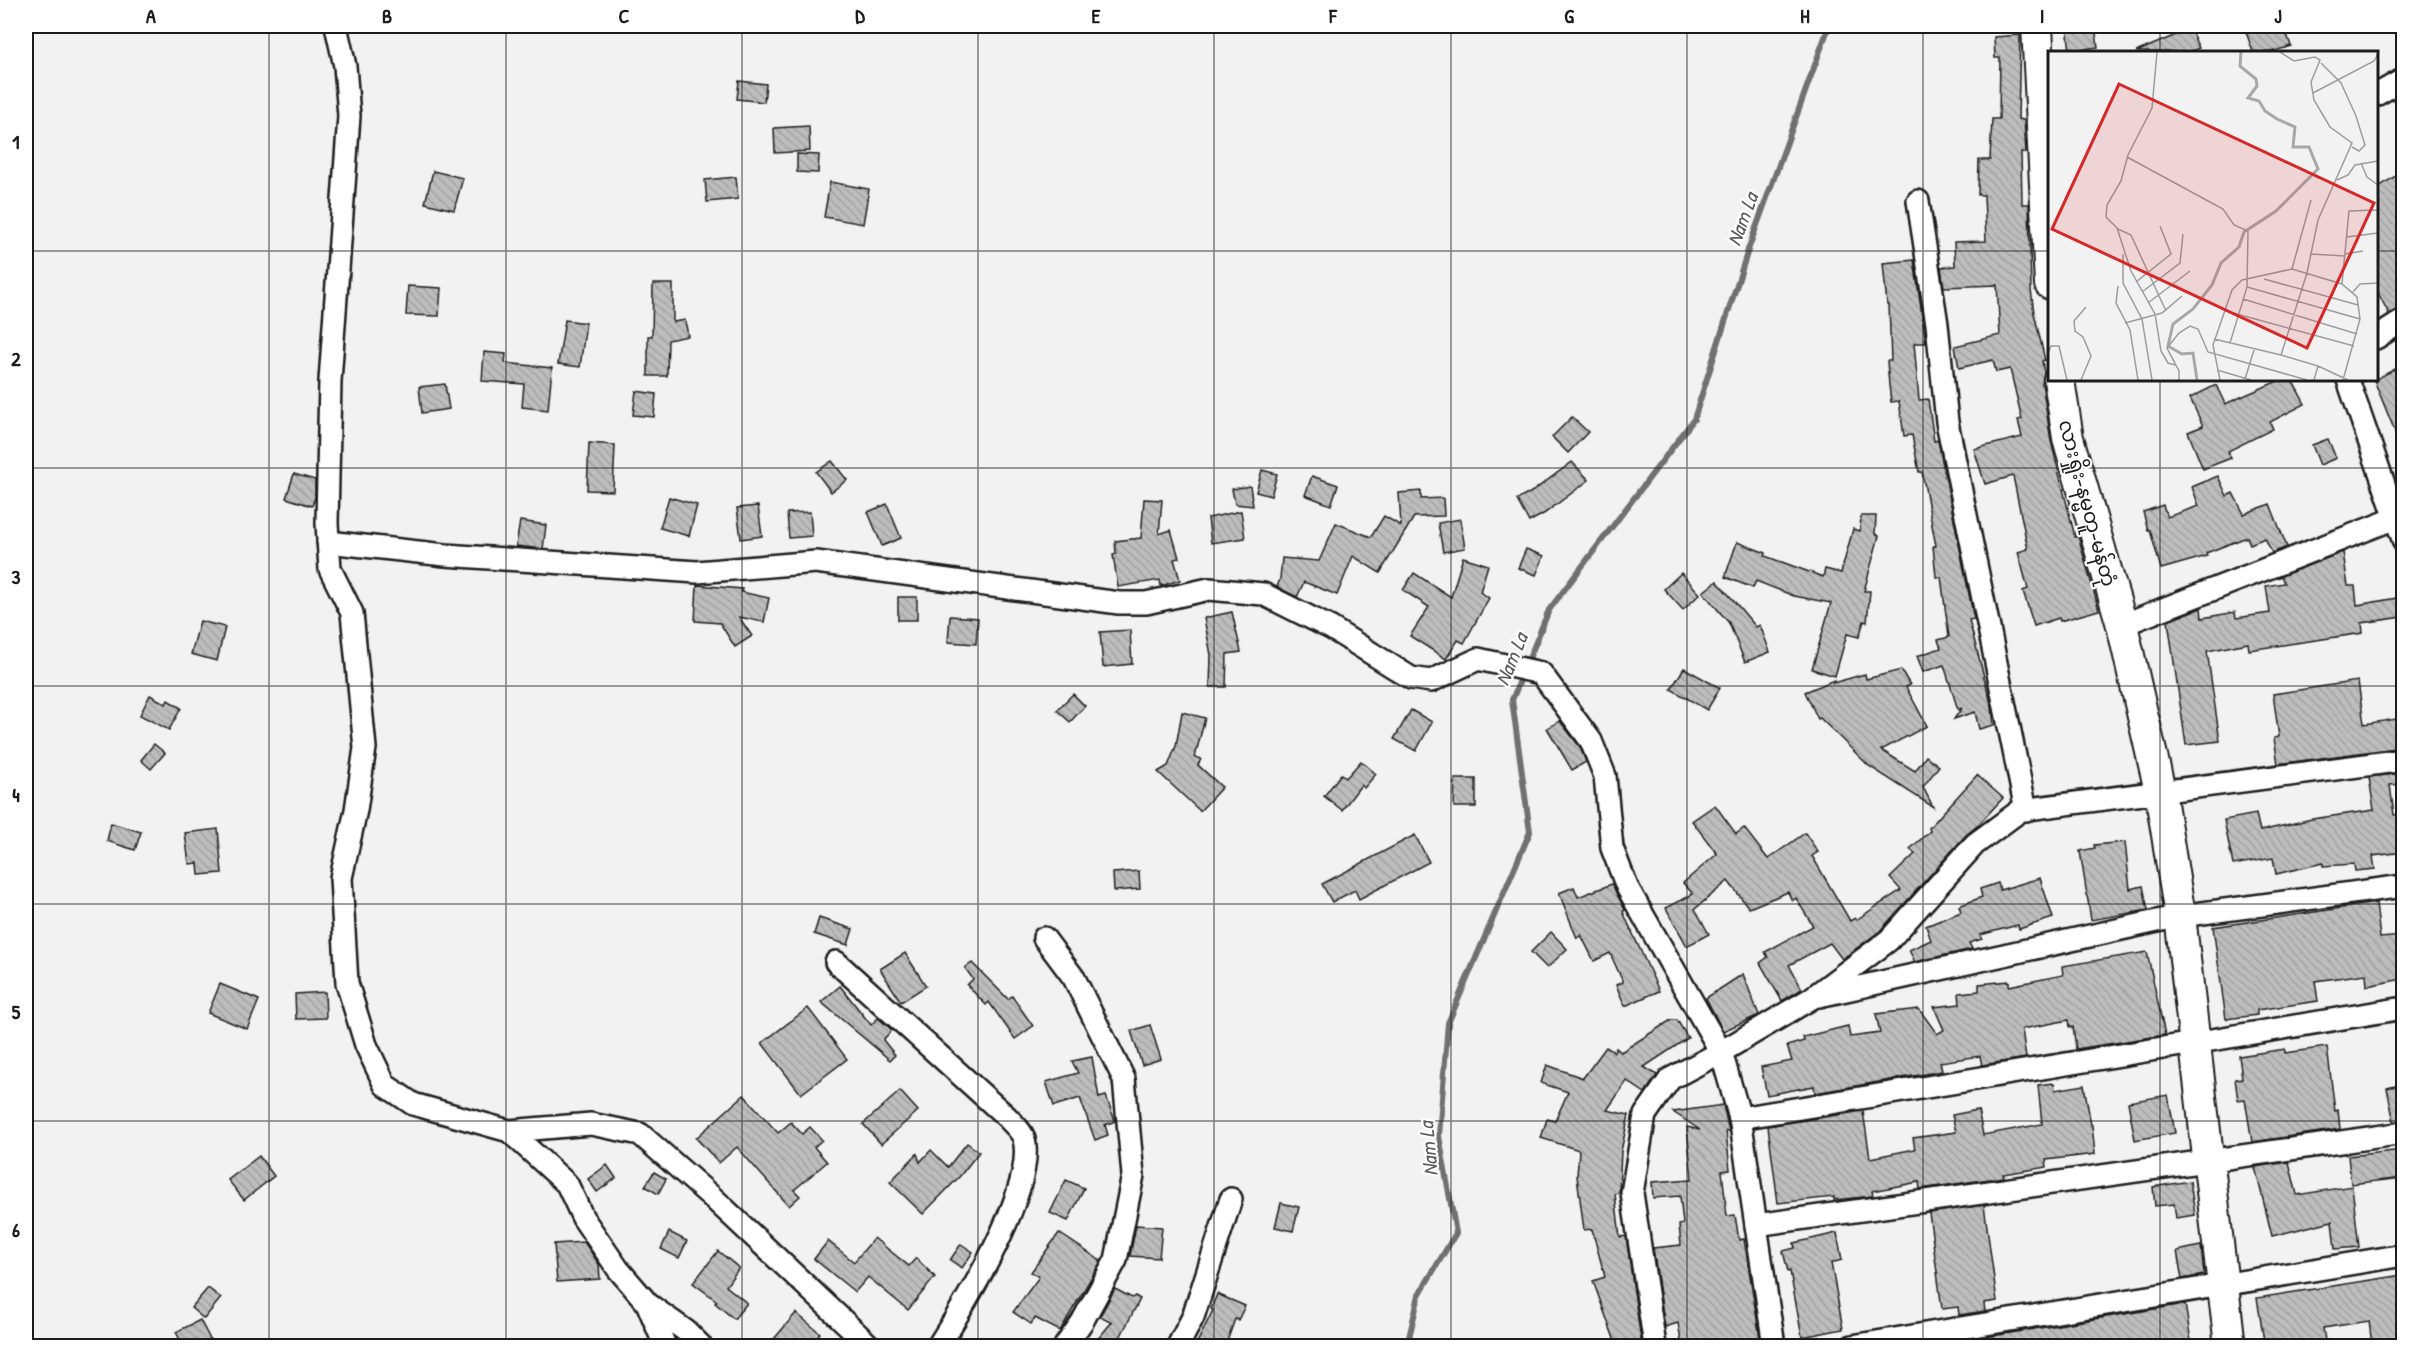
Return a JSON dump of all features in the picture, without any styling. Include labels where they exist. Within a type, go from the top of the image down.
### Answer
[{"type":"main road","points":[[2037,26],[2048,262]]},
{"type":"main road","name":"လားရှိုး-နမ္မတူ-မန်တုံ","points":[[2059,381],[2068,438],[2122,625],[2160,790],[2180,916],[2230,1347]]},
{"type":"street","points":[[336,26],[345,66],[349,116],[330,381],[328,542],[330,569],[352,613],[365,748],[356,810],[341,878],[347,983],[366,1045],[385,1085],[412,1104],[509,1131],[591,1124],[640,1134],[713,1198],[870,1347]]},
{"type":"street","points":[[2378,94],[2403,79]]},
{"type":"street","points":[[1918,201],[1936,324],[1947,422],[2026,810]]},
{"type":"street","points":[[2378,337],[2403,320]]},
{"type":"street","points":[[2348,381],[2395,492],[2396,518],[2403,542]]},
{"type":"street","points":[[2122,625],[2396,518]]},
{"type":"street","points":[[328,542],[445,555],[697,572],[816,562],[1119,603],[1146,603],[1209,589],[1263,594],[1332,628],[1411,678],[1431,681],[1479,659],[1541,673],[1592,741],[1605,776],[1612,848],[1627,887],[1720,1052],[1740,1118],[1774,1347]]},
{"type":"street","points":[[1654,1347],[1632,1193],[1645,1115],[1670,1079],[1812,998],[1888,940],[1975,844],[2021,810],[2403,760]]},
{"type":"street","points":[[1812,998],[2180,916],[2403,886]]},
{"type":"street","points":[[1044,938],[1074,978],[1124,1079],[1133,1175],[1116,1260],[1082,1322],[1065,1347]]},
{"type":"street","points":[[837,962],[1007,1117],[1024,1137],[1024,1167],[1006,1222],[971,1293],[938,1347]]},
{"type":"street","points":[[1740,1118],[2403,1008]]},
{"type":"street","points":[[509,1131],[567,1184],[583,1218],[618,1269],[648,1304],[686,1331],[701,1347]]},
{"type":"street","points":[[1756,1225],[2403,1133]]},
{"type":"street","points":[[1178,1347],[1193,1317],[1231,1199]]},
{"type":"street","points":[[1852,1347],[2403,1255]]},
{"type":"street","points":[[648,1304],[665,1347]]},
{"type":"building","points":[[2067,26],[2095,26],[2098,47],[2070,51]]},
{"type":"building","points":[[2244,26],[2284,26],[2291,46],[2275,51],[2253,51]]},
{"type":"building","points":[[2190,29],[2199,48],[2192,51],[2138,51]]},
{"type":"building","points":[[2020,35],[2018,119],[2024,120],[2026,153],[2021,152],[2022,204],[2029,204],[2031,290],[2045,360],[2042,361],[2044,372],[2042,383],[2051,441],[2075,537],[2078,536],[2099,610],[2034,626],[2023,591],[2028,589],[2018,552],[2028,549],[2013,476],[1985,484],[1974,449],[2022,437],[2018,420],[2022,419],[2010,369],[1996,372],[1993,360],[1959,368],[1955,346],[2000,335],[1997,285],[1944,287],[1941,267],[1955,266],[1954,242],[1986,241],[1984,195],[1978,195],[1979,160],[1990,160],[1992,119],[1999,119],[2000,58],[1995,58],[1994,37]]},
{"type":"building","points":[[739,81],[766,84],[764,102],[737,99]]},
{"type":"building","points":[[809,126],[810,151],[775,153],[774,128]]},
{"type":"building","points":[[797,154],[819,155],[818,173],[797,172]]},
{"type":"building","points":[[433,171],[463,178],[454,210],[425,203]]},
{"type":"building","points":[[2403,171],[2403,306],[2389,314],[2378,293],[2378,188]]},
{"type":"building","points":[[736,177],[738,199],[707,202],[705,180]]},
{"type":"building","points":[[830,182],[869,189],[863,224],[824,217]]},
{"type":"building","points":[[1914,260],[1926,343],[1914,343],[1919,400],[1928,399],[1934,441],[1938,440],[1974,619],[1969,620],[1992,707],[1994,725],[1979,729],[1975,712],[1954,719],[1962,708],[1958,710],[1944,665],[1923,672],[1917,656],[1941,648],[1938,640],[1949,637],[1941,577],[1936,577],[1933,546],[1936,546],[1922,472],[1919,472],[1912,435],[1904,436],[1899,401],[1891,402],[1889,385],[1887,361],[1891,361],[1889,305],[1887,305],[1883,263]]},
{"type":"building","points":[[653,284],[673,284],[673,322],[685,320],[688,336],[668,340],[667,376],[648,376],[648,336],[652,336]]},
{"type":"building","points":[[408,286],[441,288],[439,316],[406,315]]},
{"type":"building","points":[[565,320],[586,323],[580,367],[558,364]]},
{"type":"building","points":[[484,352],[506,354],[505,363],[552,368],[548,410],[522,407],[524,384],[482,381]]},
{"type":"building","points":[[2399,367],[2403,379],[2403,451],[2374,381],[2378,381],[2378,378]]},
{"type":"building","points":[[2278,381],[2293,381],[2305,404],[2270,422],[2273,429],[2228,451],[2231,458],[2203,469],[2188,432],[2203,426],[2190,398],[2216,385],[2225,404]]},
{"type":"building","points":[[445,384],[449,409],[422,413],[419,387]]},
{"type":"building","points":[[636,391],[656,394],[654,417],[633,415]]},
{"type":"building","points":[[1572,417],[1588,432],[1568,453],[1552,437]]},
{"type":"building","points":[[2328,439],[2336,458],[2320,465],[2312,445]]},
{"type":"building","points":[[589,443],[615,445],[613,491],[587,490]]},
{"type":"building","points":[[832,461],[847,480],[831,492],[816,472]]},
{"type":"building","points":[[1572,462],[1589,480],[1545,513],[1529,522],[1517,500]]},
{"type":"building","points":[[1262,470],[1277,474],[1271,496],[1256,492]]},
{"type":"building","points":[[294,474],[315,480],[315,497],[312,506],[286,498]]},
{"type":"building","points":[[1312,476],[1338,485],[1331,505],[1305,495]]},
{"type":"building","points":[[2218,476],[2227,496],[2233,493],[2244,514],[2270,504],[2287,547],[2272,553],[2265,538],[2250,544],[2247,537],[2206,553],[2207,556],[2161,569],[2143,512],[2163,505],[2167,517],[2199,506],[2192,487]]},
{"type":"building","points":[[1250,486],[1253,506],[1235,504],[1232,489]]},
{"type":"building","points":[[1421,491],[1421,499],[1443,498],[1444,516],[1414,517],[1380,573],[1353,556],[1337,595],[1304,582],[1297,597],[1277,587],[1282,558],[1319,561],[1336,523],[1371,537],[1384,516],[1401,526],[1399,493]]},
{"type":"building","points":[[669,497],[697,505],[689,536],[660,528]]},
{"type":"building","points":[[1144,499],[1162,500],[1159,534],[1171,530],[1179,558],[1174,559],[1180,580],[1161,586],[1160,580],[1118,587],[1113,555],[1116,554],[1115,541],[1141,538]]},
{"type":"building","points":[[887,504],[901,538],[882,546],[868,512]]},
{"type":"building","points":[[758,506],[762,536],[741,539],[737,508]]},
{"type":"building","points":[[1241,511],[1245,538],[1211,543],[1208,518]]},
{"type":"building","points":[[810,512],[812,536],[789,538],[787,513]]},
{"type":"building","points":[[1861,516],[1876,516],[1875,534],[1879,536],[1864,591],[1870,591],[1867,622],[1864,621],[1859,637],[1847,634],[1835,676],[1812,669],[1831,603],[1794,596],[1756,581],[1753,588],[1725,577],[1737,542],[1766,553],[1765,556],[1823,577],[1825,569],[1841,573],[1853,529],[1860,531]]},
{"type":"building","points":[[1460,519],[1465,548],[1443,552],[1438,523]]},
{"type":"building","points":[[520,521],[546,525],[543,549],[516,546]]},
{"type":"building","points":[[1526,549],[1544,556],[1536,575],[1518,568]]},
{"type":"building","points":[[2343,552],[2348,586],[2355,586],[2357,605],[2403,597],[2403,617],[2362,623],[2363,633],[2249,650],[2248,643],[2207,651],[2220,741],[2186,745],[2168,621],[2201,608],[2202,618],[2235,612],[2236,618],[2270,613],[2266,586],[2284,583],[2281,576]]},
{"type":"building","points":[[1463,557],[1488,565],[1480,592],[1489,598],[1464,643],[1458,640],[1446,659],[1410,636],[1429,607],[1403,590],[1414,573],[1451,597]]},
{"type":"building","points":[[1681,573],[1700,594],[1683,610],[1664,589]]},
{"type":"building","points":[[1717,581],[1756,627],[1760,625],[1770,652],[1745,662],[1729,623],[1703,592]]},
{"type":"building","points":[[697,585],[742,589],[741,592],[769,598],[764,622],[739,617],[752,636],[735,647],[720,623],[695,621]]},
{"type":"building","points":[[898,597],[917,597],[917,620],[898,620]]},
{"type":"building","points":[[1232,612],[1241,652],[1227,654],[1226,687],[1210,687],[1211,655],[1204,618]]},
{"type":"building","points":[[950,616],[978,618],[976,644],[948,642]]},
{"type":"building","points":[[200,621],[225,627],[217,661],[191,654]]},
{"type":"building","points":[[1130,630],[1132,664],[1103,667],[1100,632]]},
{"type":"building","points":[[1684,668],[1720,688],[1707,710],[1671,689]]},
{"type":"building","points":[[1901,670],[1910,685],[1906,687],[1927,726],[1881,750],[1915,771],[1926,756],[1939,766],[1923,787],[1933,807],[1869,766],[1820,718],[1818,719],[1805,692],[1834,680],[1833,683],[1865,674],[1866,679]]},
{"type":"building","points":[[2358,681],[2364,724],[2403,718],[2403,747],[2278,764],[2274,738],[2279,737],[2273,694]]},
{"type":"building","points":[[1073,694],[1085,706],[1070,722],[1057,710]]},
{"type":"building","points":[[150,695],[166,704],[168,700],[181,708],[169,730],[140,715]]},
{"type":"building","points":[[1411,710],[1432,722],[1416,751],[1394,739]]},
{"type":"building","points":[[1182,712],[1205,718],[1195,757],[1201,759],[1198,765],[1222,787],[1200,811],[1158,772],[1168,766],[1176,746]]},
{"type":"building","points":[[1560,721],[1580,747],[1586,762],[1572,770],[1547,728]]},
{"type":"building","points":[[154,744],[165,753],[151,769],[141,760]]},
{"type":"building","points":[[1361,761],[1376,774],[1364,788],[1361,785],[1342,810],[1324,796],[1341,774],[1346,778]]},
{"type":"building","points":[[2403,773],[2403,784],[2390,785],[2394,815],[2403,814],[2403,852],[2373,856],[2375,869],[2355,871],[2354,864],[2323,866],[2323,863],[2276,874],[2273,858],[2233,865],[2224,820],[2256,814],[2260,831],[2312,819],[2374,810],[2369,777]]},
{"type":"building","points":[[1977,775],[2003,798],[1966,835],[1880,931],[1842,959],[1830,943],[1789,965],[1802,989],[1782,1001],[1760,963],[1768,957],[1765,952],[1813,926],[1796,898],[1792,901],[1788,892],[1749,908],[1728,881],[1695,909],[1709,934],[1687,946],[1666,908],[1693,894],[1683,883],[1717,854],[1692,821],[1715,805],[1736,834],[1744,828],[1768,859],[1805,833],[1818,852],[1812,856],[1850,921],[1855,918],[1856,920],[1901,890],[1890,878],[1915,854],[1910,849],[1930,831],[1929,828]]},
{"type":"building","points":[[1455,779],[1476,779],[1476,807],[1454,807]]},
{"type":"building","points":[[111,823],[141,832],[135,850],[107,841]]},
{"type":"building","points":[[218,829],[222,873],[199,875],[198,863],[189,864],[185,833]]},
{"type":"building","points":[[1415,835],[1429,862],[1359,899],[1355,890],[1332,902],[1322,884]]},
{"type":"building","points":[[2125,842],[2130,889],[2143,886],[2148,910],[2091,920],[2080,851],[2095,848],[2094,845]]},
{"type":"building","points":[[1139,871],[1140,889],[1114,891],[1113,873]]},
{"type":"building","points":[[2040,878],[2053,918],[2019,929],[2018,925],[1980,935],[1982,939],[1969,943],[1972,949],[1915,962],[1909,950],[1931,940],[1926,926],[1961,912],[1959,906],[1982,897],[1980,889],[1998,883],[2000,890]]},
{"type":"building","points":[[1612,884],[1659,991],[1625,1006],[1616,985],[1623,982],[1610,953],[1594,961],[1581,935],[1577,938],[1559,893],[1574,887],[1578,897]]},
{"type":"building","points":[[2376,903],[2380,938],[2403,936],[2403,979],[2367,986],[2366,974],[2315,981],[2318,1001],[2257,1010],[2257,1015],[2226,1019],[2213,927]]},
{"type":"building","points":[[819,918],[853,929],[848,945],[814,934]]},
{"type":"building","points":[[1551,932],[1567,949],[1547,968],[1531,952]]},
{"type":"building","points":[[2147,952],[2165,1035],[2076,1049],[2073,1026],[2070,1027],[2069,1020],[2022,1029],[2026,1058],[1982,1065],[1980,1056],[1940,1062],[1942,1071],[1815,1093],[1814,1086],[1767,1095],[1761,1067],[1792,1061],[1787,1046],[1804,1041],[1803,1037],[1848,1026],[1850,1037],[1880,1033],[1876,1014],[1919,1009],[1937,1034],[1944,1030],[1934,1007],[1960,1004],[1959,993],[1979,991],[1979,984],[2009,981],[2009,986],[2063,975],[2062,966]]},
{"type":"building","points":[[905,953],[926,986],[901,1002],[880,969]]},
{"type":"building","points":[[972,963],[1008,999],[1012,996],[1033,1026],[1015,1039],[989,1002],[986,1005],[967,985],[973,979],[965,968]]},
{"type":"building","points":[[1743,974],[1759,1015],[1723,1031],[1706,998]]},
{"type":"building","points":[[220,984],[259,1000],[247,1029],[208,1013]]},
{"type":"building","points":[[840,986],[871,1025],[878,1018],[892,1030],[883,1040],[895,1055],[890,1060],[821,1002]]},
{"type":"building","points":[[325,992],[326,1018],[296,1019],[295,994]]},
{"type":"building","points":[[808,1008],[847,1059],[801,1094],[762,1043]]},
{"type":"building","points":[[1671,1020],[1677,1020],[1688,1038],[1644,1067],[1657,1075],[1645,1093],[1627,1081],[1607,1110],[1629,1115],[1621,1151],[1619,1193],[1615,1194],[1620,1237],[1626,1236],[1642,1347],[1617,1347],[1593,1281],[1605,1277],[1592,1229],[1584,1230],[1577,1176],[1579,1150],[1541,1138],[1547,1119],[1555,1121],[1568,1092],[1541,1083],[1547,1065],[1583,1078],[1606,1047],[1614,1052],[1616,1048],[1621,1052]]},
{"type":"building","points":[[1150,1025],[1161,1059],[1142,1065],[1131,1031]]},
{"type":"building","points":[[2327,1047],[2335,1111],[2338,1110],[2340,1129],[2252,1142],[2245,1099],[2238,1100],[2235,1079],[2242,1078],[2239,1056],[2285,1049],[2285,1053]]},
{"type":"building","points":[[1092,1057],[1099,1098],[1106,1096],[1115,1121],[1105,1125],[1108,1135],[1095,1140],[1080,1098],[1054,1106],[1046,1082],[1078,1073],[1072,1061]]},
{"type":"building","points":[[2054,1083],[2055,1090],[2084,1085],[2095,1154],[2046,1160],[2047,1167],[2003,1174],[2004,1177],[1920,1189],[1919,1182],[1872,1191],[1873,1196],[1834,1200],[1834,1197],[1778,1203],[1768,1126],[1863,1111],[1870,1158],[1915,1149],[1913,1138],[1956,1132],[1952,1115],[1978,1110],[1983,1135],[2042,1124],[2038,1085]]},
{"type":"building","points":[[2403,1084],[2403,1120],[2394,1122],[2387,1088]]},
{"type":"building","points":[[900,1091],[918,1111],[881,1144],[863,1124]]},
{"type":"building","points":[[744,1095],[778,1133],[791,1122],[802,1134],[810,1127],[822,1140],[814,1147],[827,1162],[794,1190],[800,1196],[789,1206],[737,1147],[719,1163],[696,1138]]},
{"type":"building","points":[[2168,1095],[2175,1133],[2135,1140],[2128,1102]]},
{"type":"building","points":[[1723,1105],[1729,1131],[1726,1131],[1730,1170],[1722,1171],[1727,1216],[1735,1215],[1739,1240],[1744,1239],[1760,1338],[1712,1347],[1682,1347],[1678,1323],[1665,1327],[1653,1248],[1681,1245],[1679,1225],[1683,1224],[1680,1196],[1653,1198],[1652,1182],[1692,1179],[1687,1127],[1700,1130],[1673,1112]]},
{"type":"building","points":[[967,1143],[979,1152],[960,1176],[923,1214],[890,1182],[917,1154],[920,1162],[931,1150],[948,1167]]},
{"type":"building","points":[[2403,1150],[2403,1178],[2351,1184],[2348,1156]]},
{"type":"building","points":[[259,1156],[274,1176],[244,1200],[228,1180]]},
{"type":"building","points":[[2289,1162],[2297,1195],[2352,1186],[2359,1247],[2335,1249],[2332,1221],[2272,1236],[2255,1167]]},
{"type":"building","points":[[607,1165],[616,1178],[597,1192],[588,1179]]},
{"type":"building","points":[[654,1172],[666,1179],[658,1194],[645,1186]]},
{"type":"building","points":[[1066,1180],[1084,1188],[1068,1221],[1050,1213]]},
{"type":"building","points":[[2190,1181],[2195,1215],[2176,1218],[2174,1204],[2155,1206],[2153,1187]]},
{"type":"building","points":[[1281,1203],[1299,1207],[1293,1231],[1275,1227]]},
{"type":"building","points":[[1984,1205],[1997,1301],[1984,1303],[1985,1311],[1959,1315],[1958,1307],[1942,1309],[1929,1213]]},
{"type":"building","points":[[1136,1225],[1162,1227],[1159,1258],[1130,1256]]},
{"type":"building","points":[[669,1232],[687,1241],[679,1258],[661,1249]]},
{"type":"building","points":[[1059,1233],[1101,1261],[1060,1331],[1035,1318],[1031,1324],[1013,1312],[1039,1277],[1031,1272]]},
{"type":"building","points":[[1837,1233],[1842,1260],[1831,1263],[1843,1329],[1802,1337],[1790,1271],[1788,1272],[1783,1251],[1795,1248],[1794,1243]]},
{"type":"building","points":[[874,1238],[909,1266],[916,1258],[935,1277],[908,1310],[868,1277],[855,1292],[814,1259],[828,1241],[854,1262]]},
{"type":"building","points":[[584,1242],[599,1264],[600,1279],[557,1282],[554,1244]]},
{"type":"building","points":[[961,1244],[973,1252],[962,1268],[950,1260]]},
{"type":"building","points":[[2201,1246],[2204,1275],[2182,1279],[2177,1251]]},
{"type":"building","points":[[718,1251],[739,1268],[726,1286],[747,1303],[734,1319],[715,1303],[717,1301],[693,1283]]},
{"type":"building","points":[[2403,1275],[2403,1347],[2372,1345],[2369,1321],[2323,1328],[2326,1347],[2265,1347],[2257,1298]]},
{"type":"building","points":[[208,1288],[221,1298],[204,1319],[191,1308]]},
{"type":"building","points":[[1115,1289],[1132,1298],[1135,1296],[1140,1299],[1115,1347],[1091,1347],[1112,1322],[1100,1316]]},
{"type":"building","points":[[1217,1294],[1245,1306],[1238,1320],[1235,1319],[1225,1347],[1195,1347],[1213,1310],[1211,1309]]},
{"type":"building","points":[[2185,1304],[2192,1347],[1963,1347],[1962,1341]]},
{"type":"building","points":[[796,1313],[820,1333],[808,1347],[783,1347],[774,1339]]},
{"type":"building","points":[[200,1320],[214,1347],[184,1347],[176,1332]]},
{"type":"waterway","name":"Nam La","points":[[1407,1346],[1419,1295],[1456,1233],[1439,1136],[1448,1023],[1530,832],[1512,700],[1549,610],[1694,419],[1748,250],[1829,26]]}]
